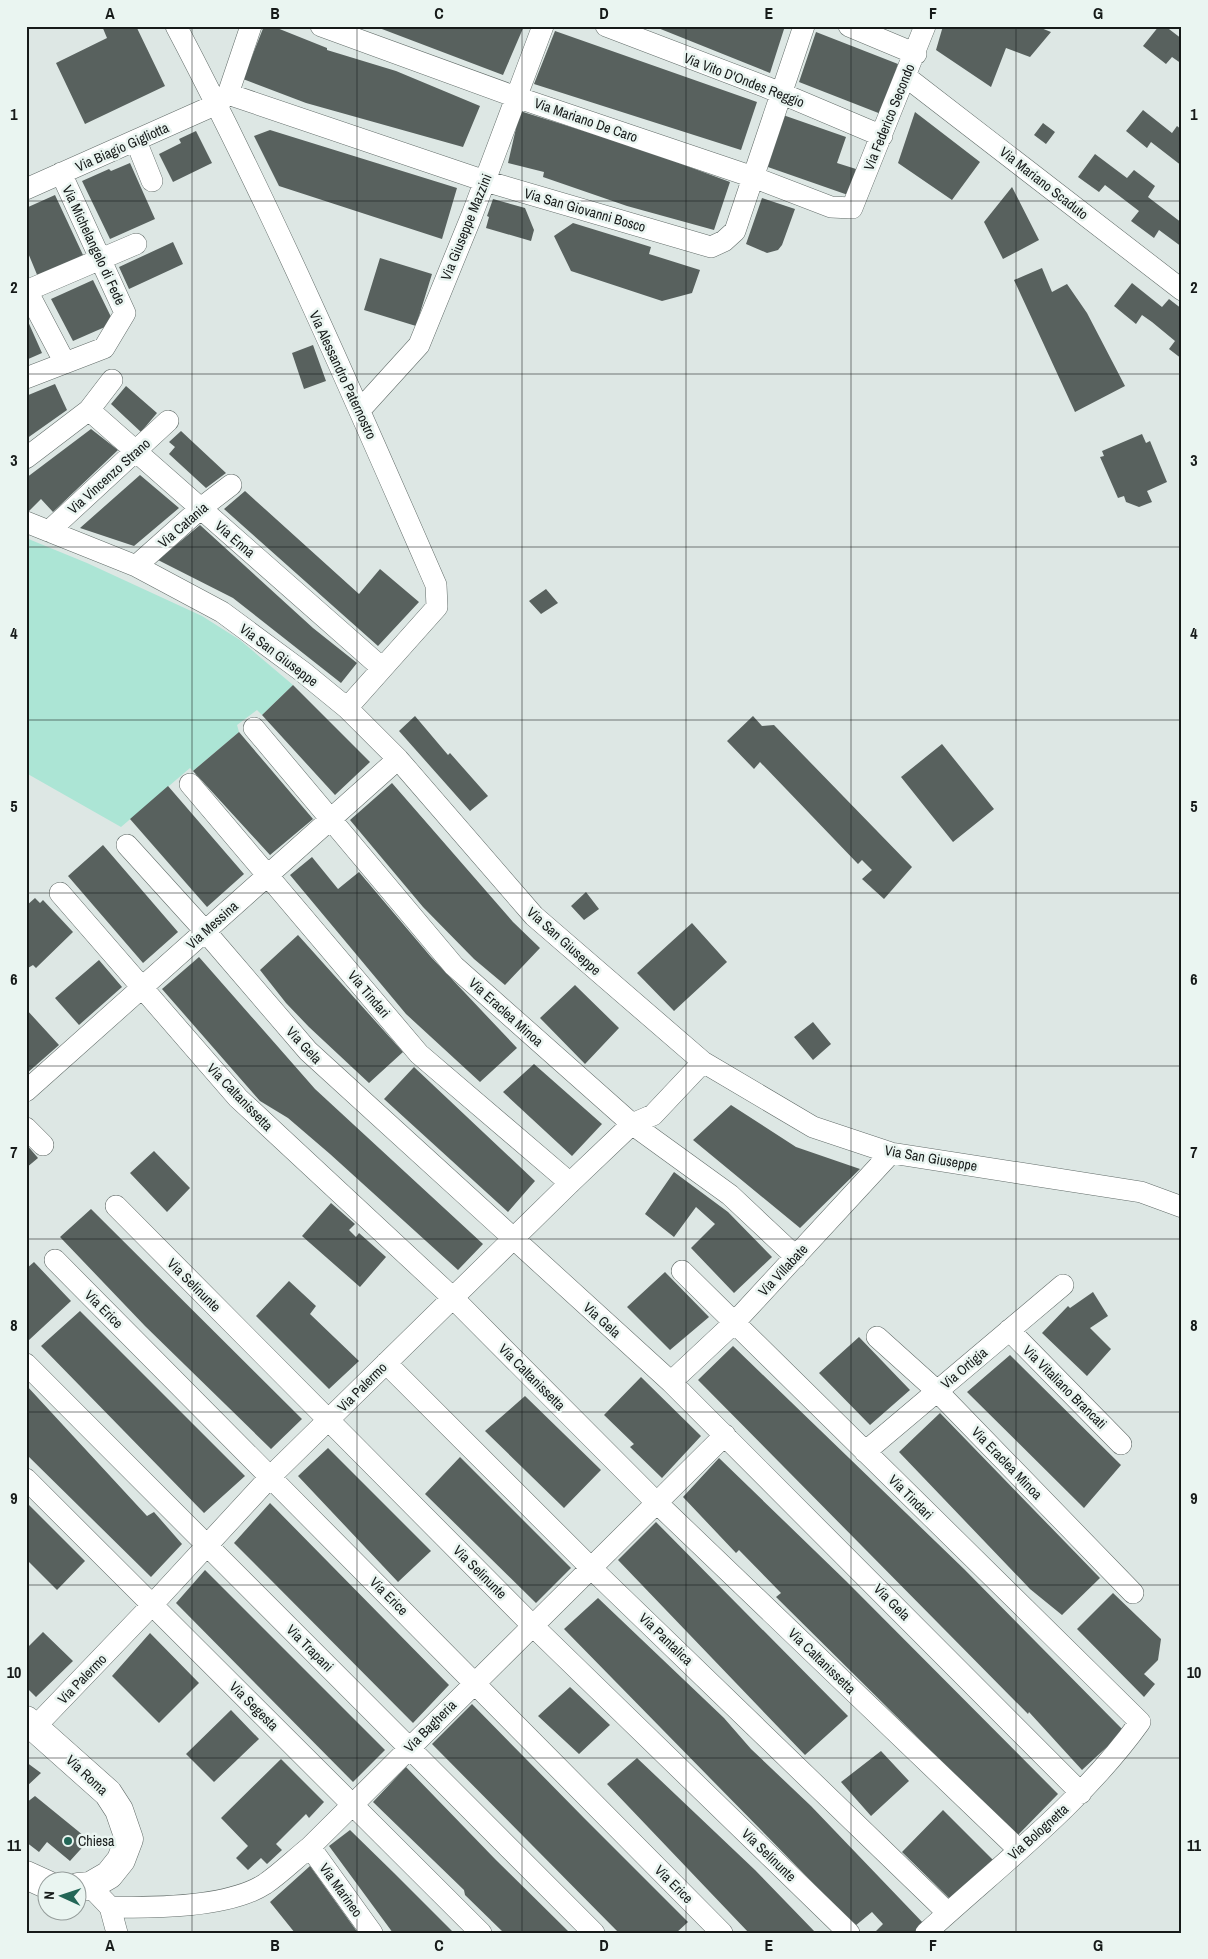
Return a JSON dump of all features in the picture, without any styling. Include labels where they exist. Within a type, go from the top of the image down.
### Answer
[{"type":"street","name":"Via Alessandro Paternostro","points":[[176,26],[222,99],[436,585],[437,607],[346,708]]},
{"type":"street","points":[[222,99],[251,26]]},
{"type":"street","name":"Via Mariano De Caro","points":[[322,26],[516,97],[753,177],[831,207],[852,208]]},
{"type":"street","name":"Via Giuseppe Mazzini","points":[[360,410],[419,345],[485,181],[543,26]]},
{"type":"street","name":"Via Vito D'Ondes Reggio","points":[[606,26],[781,93],[882,136]]},
{"type":"street","name":"Via San Giovanni Bosco","points":[[222,99],[485,181],[711,247],[724,242],[735,231],[804,26]]},
{"type":"street","points":[[849,26],[916,54]]},
{"type":"street","name":"Via Federico Secondo","points":[[852,208],[926,26]]},
{"type":"street","name":"Via Mariano Scaduto","points":[[905,76],[1182,290]]},
{"type":"street","name":"Via Biagio Gigliotta","points":[[26,189],[136,142],[222,99]]},
{"type":"street","points":[[136,142],[152,181]]},
{"type":"street","name":"Via Michelangelo di Fede","points":[[26,378],[104,348],[125,313],[61,174]]},
{"type":"street","points":[[65,363],[27,290],[136,244]]},
{"type":"street","points":[[26,458],[89,410],[112,380]]},
{"type":"street","name":"Via Enna","points":[[89,410],[382,668]]},
{"type":"street","name":"Via Vincenzo Strano","points":[[49,531],[168,422]]},
{"type":"street","name":"Via Catania","points":[[136,566],[201,508],[231,485]]},
{"type":"street","name":"Via San Giuseppe","points":[[26,522],[136,566],[222,612],[346,708],[398,759],[534,916],[703,1062],[812,1127],[890,1153],[1141,1192],[1182,1208]]},
{"type":"street","name":"Via Eraclea Minoa","points":[[254,728],[329,820],[454,966],[632,1124],[730,1195],[796,1256]]},
{"type":"street","name":"Via Messina","points":[[26,1091],[398,759]]},
{"type":"street","name":"Via Tindari","points":[[190,784],[419,1054],[570,1183]]},
{"type":"street","name":"Via Gela","points":[[127,845],[205,931],[308,1051],[671,1382],[1081,1792]]},
{"type":"street","name":"Via Caltanissetta","points":[[60,893],[141,989],[238,1098],[453,1298],[656,1502],[1018,1849]]},
{"type":"street","name":"Via Palermo","points":[[30,1724],[152,1605],[271,1476],[570,1183],[632,1124],[653,1115],[703,1062]]},
{"type":"street","points":[[26,1128],[42,1145]]},
{"type":"street","name":"Via Villabate","points":[[671,1382],[734,1323],[890,1153]]},
{"type":"street","name":"Via Selinunte","points":[[116,1206],[327,1421],[532,1625],[849,1933]]},
{"type":"street","name":"Via Erice","points":[[55,1260],[475,1681],[722,1933]]},
{"type":"street","name":"Via Tindari","points":[[682,1271],[1140,1722]]},
{"type":"street","name":"Via Ortigia","points":[[866,1452],[1063,1285]]},
{"type":"street","name":"Via Vitaliano Brancati","points":[[1009,1330],[1121,1444]]},
{"type":"street","name":"Via Eraclea Minoa","points":[[878,1337],[937,1391],[1133,1593]]},
{"type":"street","name":"Via Pantalica","points":[[386,1363],[590,1567],[948,1912]]},
{"type":"street","name":"Via Trapani","points":[[26,1364],[594,1933]]},
{"type":"street","name":"Via Bagheria","points":[[110,1907],[187,1906],[232,1896],[264,1884],[310,1847],[475,1681],[725,1435]]},
{"type":"street","name":"Via Segesta","points":[[26,1479],[481,1933]]},
{"type":"street","name":"Via Bolognetta","points":[[926,1933],[1081,1792],[1118,1754],[1140,1722]]},
{"type":"street","name":"Via Roma","points":[[30,1724],[108,1793],[119,1810],[128,1839],[121,1860],[109,1875],[88,1885]]},
{"type":"street","name":"Via Marineo","points":[[310,1847],[372,1933]]},
{"type":"street","points":[[26,1875],[38,1880]]},
{"type":"street","points":[[88,1890],[110,1907],[117,1933]]},
{"type":"green space","points":[[26,538],[87,563],[202,616],[240,640],[293,685],[262,715],[257,710],[237,725],[239,732],[193,771],[190,768],[121,827],[26,773]]},
{"type":"building","points":[[102,26],[136,26],[165,86],[85,124],[56,63],[107,38]]},
{"type":"building","points":[[264,26],[272,26],[327,48],[327,50],[396,71],[480,106],[463,147],[306,103],[243,79]]},
{"type":"building","points":[[374,26],[524,26],[503,75]]},
{"type":"building","points":[[653,26],[785,26],[770,73]]},
{"type":"building","points":[[943,26],[1036,26],[1051,32],[1030,57],[1006,48],[991,87],[936,50]]},
{"type":"building","points":[[1159,26],[1165,26],[1182,39],[1182,64],[1172,57],[1166,64],[1143,46]]},
{"type":"building","points":[[555,31],[757,102],[741,150],[534,84]]},
{"type":"building","points":[[816,32],[898,64],[881,114],[799,82]]},
{"type":"building","points":[[1143,110],[1172,133],[1177,126],[1182,130],[1182,166],[1151,142],[1147,148],[1126,131]]},
{"type":"building","points":[[520,111],[641,149],[730,182],[714,230],[627,206],[543,177],[544,172],[508,163]]},
{"type":"building","points":[[915,112],[980,162],[952,200],[898,163]]},
{"type":"building","points":[[783,115],[846,137],[837,163],[856,169],[848,195],[765,166]]},
{"type":"building","points":[[1043,123],[1055,132],[1046,144],[1034,135]]},
{"type":"building","points":[[270,130],[457,188],[442,239],[279,186],[254,136]]},
{"type":"building","points":[[196,131],[212,163],[173,182],[159,154],[181,143],[179,139]]},
{"type":"building","points":[[1095,154],[1127,178],[1134,170],[1155,186],[1148,197],[1182,223],[1182,247],[1159,230],[1154,238],[1131,221],[1139,211],[1105,185],[1099,192],[1078,177]]},
{"type":"building","points":[[130,163],[155,219],[110,239],[82,181],[109,169],[111,171]]},
{"type":"building","points":[[1012,187],[1039,240],[1003,259],[984,222]]},
{"type":"building","points":[[55,195],[83,255],[38,277],[26,248],[26,208]]},
{"type":"building","points":[[762,198],[795,209],[782,245],[778,250],[767,253],[746,244]]},
{"type":"building","points":[[493,199],[525,208],[534,230],[531,241],[486,228],[489,217],[487,216]]},
{"type":"building","points":[[573,223],[651,247],[649,254],[700,270],[692,293],[662,301],[571,271],[554,236]]},
{"type":"building","points":[[173,242],[183,264],[129,289],[119,267]]},
{"type":"building","points":[[380,258],[432,274],[416,326],[364,310]]},
{"type":"building","points":[[1042,268],[1052,292],[1067,284],[1087,313],[1125,386],[1075,412],[1014,280]]},
{"type":"building","points":[[93,280],[114,323],[73,341],[51,299]]},
{"type":"building","points":[[1132,283],[1162,307],[1169,299],[1182,309],[1182,359],[1169,349],[1175,341],[1152,322],[1142,315],[1136,324],[1114,306]]},
{"type":"building","points":[[26,317],[42,353],[26,360]]},
{"type":"building","points":[[313,345],[326,381],[304,389],[292,353]]},
{"type":"building","points":[[55,384],[67,410],[26,439],[26,396]]},
{"type":"building","points":[[126,386],[157,413],[141,432],[111,404]]},
{"type":"building","points":[[91,429],[118,450],[53,512],[41,499],[29,511],[26,508],[26,478]]},
{"type":"building","points":[[181,431],[226,473],[206,488],[169,454],[175,447],[169,442]]},
{"type":"building","points":[[1142,434],[1146,443],[1150,441],[1167,482],[1147,491],[1152,502],[1139,507],[1126,502],[1124,496],[1118,498],[1100,457],[1104,456],[1102,451]]},
{"type":"building","points":[[140,475],[179,508],[134,546],[80,528]]},
{"type":"building","points":[[245,491],[359,594],[380,569],[419,602],[378,646],[224,509]]},
{"type":"building","points":[[200,525],[313,628],[357,663],[341,683],[233,598],[158,560]]},
{"type":"building","points":[[546,589],[558,603],[541,614],[529,601]]},
{"type":"building","points":[[293,685],[370,762],[335,795],[262,715]]},
{"type":"building","points":[[415,716],[448,755],[450,753],[488,796],[470,811],[399,731]]},
{"type":"building","points":[[753,716],[762,726],[774,725],[912,867],[884,899],[862,879],[872,870],[862,860],[858,864],[760,762],[754,769],[727,741]]},
{"type":"building","points":[[239,732],[313,819],[270,855],[193,771]]},
{"type":"building","points":[[942,744],[994,809],[953,842],[901,777]]},
{"type":"building","points":[[392,783],[513,922],[540,948],[505,985],[474,959],[423,907],[350,820]]},
{"type":"building","points":[[168,786],[244,874],[207,907],[130,819]]},
{"type":"building","points":[[103,845],[178,932],[143,963],[68,876]]},
{"type":"building","points":[[312,857],[338,889],[359,872],[431,957],[517,1048],[480,1082],[406,1014],[290,875]]},
{"type":"building","points":[[586,892],[599,909],[584,920],[571,906]]},
{"type":"building","points":[[35,898],[40,903],[43,900],[73,932],[36,968],[33,965],[28,968],[26,966],[26,906]]},
{"type":"building","points":[[692,923],[727,962],[674,1011],[637,973]]},
{"type":"building","points":[[298,935],[403,1052],[369,1083],[309,1027],[286,1003],[260,970]]},
{"type":"building","points":[[199,957],[315,1089],[483,1244],[458,1270],[288,1118],[260,1101],[162,989]]},
{"type":"building","points":[[99,960],[122,987],[79,1025],[55,998]]},
{"type":"building","points":[[575,985],[619,1028],[585,1064],[540,1018]]},
{"type":"building","points":[[26,1009],[59,1045],[26,1074]]},
{"type":"building","points":[[813,1022],[831,1044],[813,1060],[794,1037]]},
{"type":"building","points":[[534,1064],[602,1124],[572,1156],[503,1092]]},
{"type":"building","points":[[414,1067],[535,1181],[508,1212],[384,1099]]},
{"type":"building","points":[[731,1105],[796,1147],[860,1169],[800,1228],[693,1140]]},
{"type":"building","points":[[26,1144],[38,1158],[26,1168]]},
{"type":"building","points":[[154,1151],[190,1188],[167,1212],[130,1173]]},
{"type":"building","points":[[674,1172],[728,1212],[772,1257],[734,1293],[691,1248],[715,1224],[696,1207],[674,1237],[645,1214]]},
{"type":"building","points":[[331,1203],[355,1224],[349,1230],[356,1237],[359,1233],[386,1257],[360,1287],[302,1236]]},
{"type":"building","points":[[91,1209],[302,1419],[271,1449],[145,1326],[60,1237]]},
{"type":"building","points":[[34,1262],[71,1301],[29,1340],[26,1338],[26,1269]]},
{"type":"building","points":[[665,1272],[709,1317],[670,1350],[627,1307]]},
{"type":"building","points":[[289,1281],[316,1306],[310,1314],[359,1361],[329,1389],[256,1316]]},
{"type":"building","points":[[1093,1292],[1108,1316],[1090,1328],[1111,1349],[1087,1376],[1042,1333],[1068,1306],[1070,1308]]},
{"type":"building","points":[[80,1311],[245,1476],[204,1513],[41,1346]]},
{"type":"building","points":[[859,1337],[910,1390],[870,1425],[819,1373]]},
{"type":"building","points":[[733,1346],[964,1569],[1124,1731],[1082,1770],[1029,1712],[1028,1714],[698,1380]]},
{"type":"building","points":[[1010,1355],[1121,1465],[1084,1508],[967,1392]]},
{"type":"building","points":[[641,1377],[701,1436],[662,1478],[630,1447],[634,1444],[604,1415]]},
{"type":"building","points":[[26,1385],[147,1516],[154,1512],[182,1544],[151,1577],[26,1454]]},
{"type":"building","points":[[525,1396],[601,1470],[564,1508],[485,1431]]},
{"type":"building","points":[[940,1413],[1100,1578],[1062,1615],[1030,1589],[899,1452]]},
{"type":"building","points":[[328,1448],[431,1551],[398,1582],[298,1476]]},
{"type":"building","points":[[460,1457],[571,1568],[536,1603],[425,1494]]},
{"type":"building","points":[[719,1458],[846,1581],[1058,1794],[1017,1836],[776,1597],[781,1593],[739,1550],[736,1553],[683,1497]]},
{"type":"building","points":[[26,1502],[85,1561],[57,1590],[26,1559]]},
{"type":"building","points":[[270,1503],[449,1685],[413,1723],[234,1543]]},
{"type":"building","points":[[656,1522],[848,1716],[805,1755],[618,1560]]},
{"type":"building","points":[[205,1570],[385,1750],[353,1782],[176,1603]]},
{"type":"building","points":[[1113,1593],[1161,1639],[1158,1660],[1144,1674],[1155,1684],[1144,1697],[1077,1629]]},
{"type":"building","points":[[598,1598],[724,1718],[751,1749],[811,1806],[925,1925],[916,1933],[874,1933],[883,1924],[872,1912],[855,1926],[564,1629]]},
{"type":"building","points":[[43,1632],[73,1661],[36,1697],[26,1687],[26,1649]]},
{"type":"building","points":[[150,1633],[199,1683],[159,1723],[112,1676]]},
{"type":"building","points":[[570,1687],[610,1725],[579,1754],[538,1716]]},
{"type":"building","points":[[472,1704],[688,1922],[676,1933],[619,1933],[432,1744]]},
{"type":"building","points":[[231,1710],[259,1739],[214,1782],[186,1754]]},
{"type":"building","points":[[881,1751],[909,1781],[871,1816],[841,1782]]},
{"type":"building","points":[[637,1758],[755,1870],[816,1933],[749,1933],[607,1784]]},
{"type":"building","points":[[281,1759],[324,1802],[309,1818],[306,1814],[276,1844],[282,1850],[267,1864],[261,1858],[248,1870],[236,1858],[248,1846],[221,1818]]},
{"type":"building","points":[[26,1762],[41,1773],[26,1787]]},
{"type":"building","points":[[406,1767],[570,1933],[504,1933],[465,1895],[464,1890],[373,1802]]},
{"type":"building","points":[[35,1796],[89,1840],[70,1861],[47,1842],[39,1852],[26,1842],[26,1803]]},
{"type":"building","points":[[943,1810],[994,1861],[951,1900],[902,1852]]},
{"type":"building","points":[[350,1830],[454,1933],[393,1933],[329,1846]]},
{"type":"building","points":[[310,1866],[358,1933],[295,1933],[270,1902]]},
{"type":"place","name":"Chiesa","points":[[68,1841]]}]
